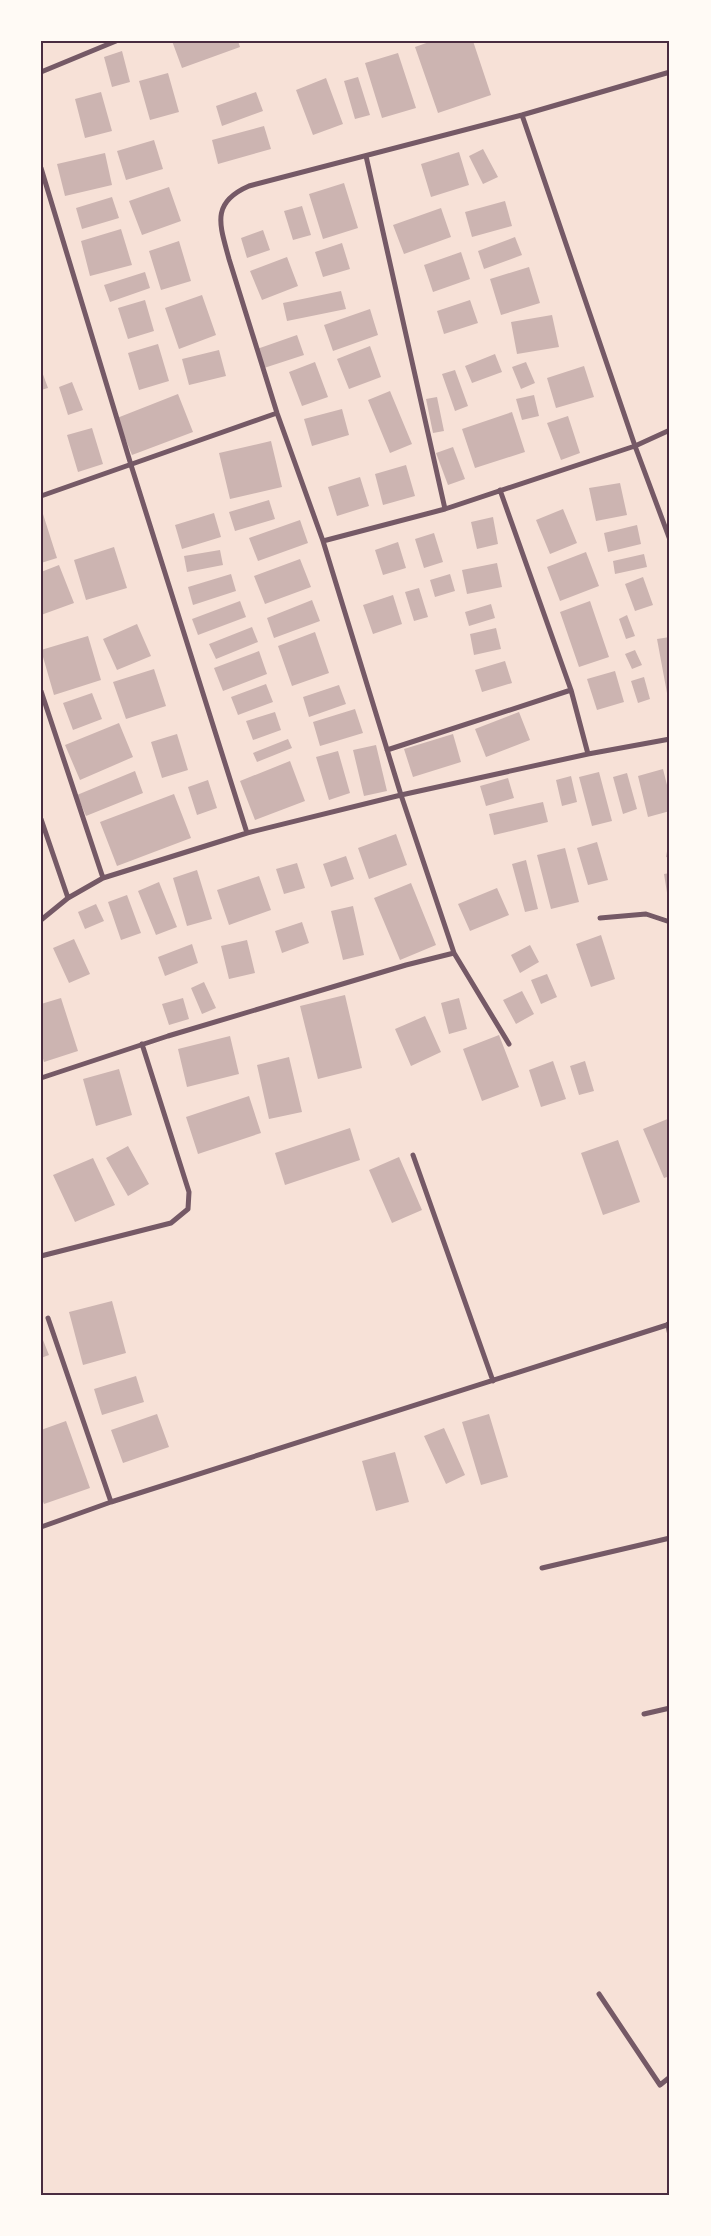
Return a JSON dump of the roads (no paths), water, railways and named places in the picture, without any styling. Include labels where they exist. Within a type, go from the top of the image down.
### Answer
[{"type":"street","points":[[41,72],[116,41]]},
{"type":"street","points":[[509,1044],[454,953],[401,795],[323,541],[277,413],[229,259],[222,235],[222,206],[232,193],[249,186],[522,115],[670,72]]},
{"type":"street","points":[[522,115],[634,446],[670,540]]},
{"type":"street","points":[[366,156],[445,509]]},
{"type":"street","points":[[41,168],[131,464],[248,833]]},
{"type":"street","points":[[41,496],[277,413]]},
{"type":"street","points":[[323,541],[445,509],[634,446],[670,430]]},
{"type":"street","points":[[500,490],[571,690],[588,754]]},
{"type":"street","points":[[387,750],[571,690]]},
{"type":"street","points":[[41,691],[103,878]]},
{"type":"street","points":[[41,920],[68,898],[103,878],[248,833],[401,795],[588,754],[670,739]]},
{"type":"street","points":[[41,819],[68,898]]},
{"type":"street","points":[[600,918],[646,914],[670,922]]},
{"type":"street","points":[[41,1078],[142,1044],[406,965],[454,953]]},
{"type":"street","points":[[41,1256],[172,1224],[188,1209],[189,1192],[142,1044]]},
{"type":"street","points":[[413,1155],[493,1381]]},
{"type":"street","points":[[48,1318],[112,1502]]},
{"type":"street","points":[[41,1527],[112,1502],[669,1324],[670,1336]]},
{"type":"street","points":[[542,1568],[670,1538]]},
{"type":"street","points":[[644,1714],[670,1708]]},
{"type":"street","points":[[599,1994],[660,2085],[670,2077]]}]
